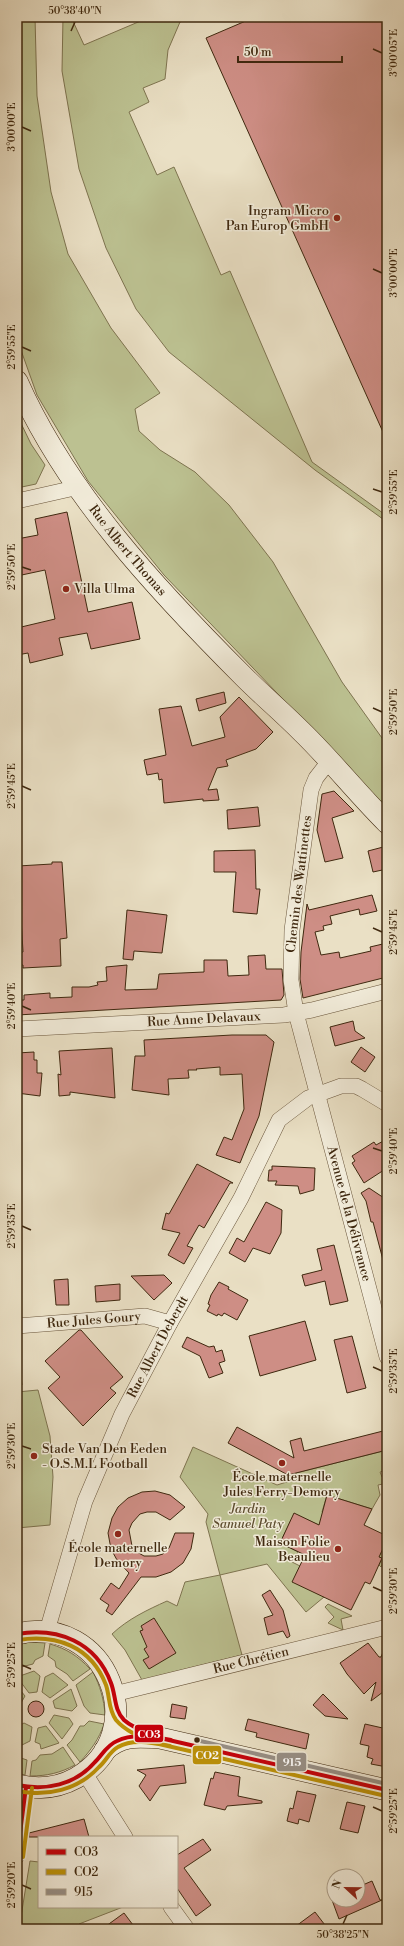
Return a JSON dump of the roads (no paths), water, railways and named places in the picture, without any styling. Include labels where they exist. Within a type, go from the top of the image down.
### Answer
[{"type":"street","name":"Rue Albert Thomas","points":[[17,381],[46,439],[79,487],[149,577],[326,764],[387,823]]},
{"type":"street","points":[[17,500],[79,487]]},
{"type":"street","name":"Chemin des Wattinettes","points":[[318,1093],[296,1013],[291,980],[292,930],[311,790],[316,778],[326,764]]},
{"type":"street","name":"Rue Anne Delavaux","points":[[17,1029],[296,1013],[387,991]]},
{"type":"street","name":"Rue Albert Deberdt","points":[[47,1631],[75,1533],[90,1489],[122,1414],[170,1323],[241,1198],[279,1120],[299,1104],[318,1093],[341,1086],[356,1086],[387,1104]]},
{"type":"street","name":"Avenue de la Délivrance","points":[[318,1093],[387,1357]]},
{"type":"street","name":"Rue Jules Goury","points":[[17,1326],[145,1316],[170,1323]]},
{"type":"street","name":"Rue Chrétien","points":[[115,1700],[387,1627]]},
{"type":"street","points":[[17,1634],[32,1631],[47,1631],[69,1637],[88,1649],[103,1666],[110,1679],[120,1716],[129,1724],[160,1738],[387,1790]]},
{"type":"street","points":[[105,1750],[114,1729],[115,1700]]},
{"type":"street","points":[[17,1856],[22,1786],[42,1788],[57,1786],[71,1780],[96,1762],[105,1750],[112,1744],[123,1738],[160,1738]]},
{"type":"street","points":[[84,1772],[125,1836]]},
{"type":"street","points":[[172,1908],[187,1929]]},
{"type":"place","name":"Ingram Micro Pan Europ GmbH","points":[[337,218]]},
{"type":"place","name":"Villa Ulma","points":[[66,589]]},
{"type":"place","name":"Stade Van Den Eeden - O.S.M.L Football","points":[[34,1456]]},
{"type":"place","name":"École maternelle Jules Ferry-Demory","points":[[282,1463]]},
{"type":"place","name":"École maternelle Demory","points":[[118,1534]]},
{"type":"place","name":"Maison Folie Beaulieu","points":[[338,1549]]},
{"type":"park label","name":"Jardin Samuel Paty","points":[[248,1516]]}]
